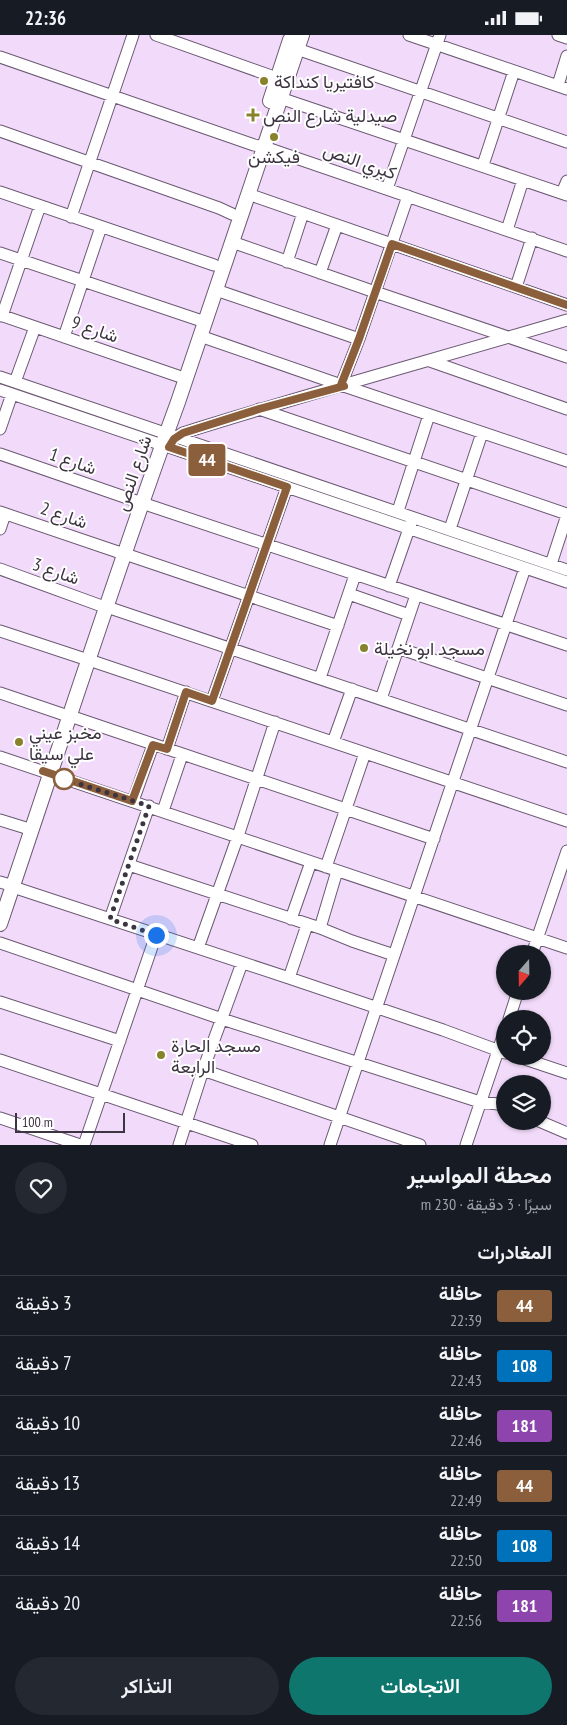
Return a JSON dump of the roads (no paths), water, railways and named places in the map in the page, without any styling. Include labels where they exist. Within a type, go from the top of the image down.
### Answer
[{"type":"main road","name":"شارع النص","points":[[165,439],[178,376],[216,290],[248,193],[277,78],[292,35]]},
{"type":"main road","name":"شارع النص","points":[[0,924],[7,884],[47,773],[121,553],[139,502],[165,439],[200,336],[201,321],[214,265],[232,214],[280,98],[302,35]]},
{"type":"main road","name":"شارع النص","points":[[0,905],[47,773]]},
{"type":"street","points":[[71,217],[133,35]]},
{"type":"street","points":[[156,35],[277,78]]},
{"type":"street","points":[[409,35],[438,40],[514,71],[562,87],[567,56]]},
{"type":"street","points":[[558,35],[567,38]]},
{"type":"street","points":[[387,189],[438,40]]},
{"type":"street","points":[[297,49],[567,142]]},
{"type":"street","name":"كبري النص","points":[[0,57],[567,251]]},
{"type":"street","points":[[483,165],[514,71]]},
{"type":"street","points":[[280,98],[565,194],[567,181]]},
{"type":"street","points":[[0,131],[90,161],[232,214]]},
{"type":"street","points":[[507,229],[524,180]]},
{"type":"street","points":[[0,193],[214,265]]},
{"type":"street","points":[[248,193],[567,305]]},
{"type":"street","points":[[342,386],[408,196]]},
{"type":"street","points":[[1,316],[40,206]]},
{"type":"street","points":[[287,261],[303,213]]},
{"type":"street","points":[[320,273],[337,225]]},
{"type":"street","points":[[64,337],[101,227]]},
{"type":"street","points":[[516,287],[532,238]]},
{"type":"street","points":[[232,241],[567,357]]},
{"type":"street","points":[[0,253],[201,321]]},
{"type":"street","points":[[216,290],[359,339]]},
{"type":"street","name":"شارع 9","points":[[1,316],[178,376]]},
{"type":"street","points":[[165,439],[259,409],[567,320]]},
{"type":"street","points":[[0,429],[35,327]]},
{"type":"street","points":[[200,336],[342,386],[567,461]]},
{"type":"street","points":[[430,361],[567,409]]},
{"type":"street","points":[[0,377],[14,388],[165,439],[398,511],[567,570]]},
{"type":"street","points":[[0,390],[14,388]]},
{"type":"street","points":[[259,409],[567,515],[551,564]]},
{"type":"street","points":[[398,511],[429,415]]},
{"type":"street","points":[[450,529],[482,433]]},
{"type":"street","points":[[165,439],[287,487],[567,582]]},
{"type":"street","name":"شارع 1","points":[[0,454],[567,645]]},
{"type":"street","points":[[212,701],[287,487]]},
{"type":"street","points":[[0,529],[3,513]]},
{"type":"street","name":"شارع 2","points":[[3,513],[338,626]]},
{"type":"street","points":[[389,586],[413,516]]},
{"type":"street","points":[[330,1145],[525,568]]},
{"type":"street","name":"شارع 3","points":[[0,569],[103,606],[567,763]]},
{"type":"street","points":[[320,678],[355,575]]},
{"type":"street","points":[[349,594],[409,615]]},
{"type":"street","points":[[381,699],[416,595]]},
{"type":"street","points":[[0,631],[567,821]]},
{"type":"street","points":[[398,648],[567,705]]},
{"type":"street","points":[[333,742],[352,689]]},
{"type":"street","points":[[167,749],[186,692]]},
{"type":"street","points":[[0,693],[434,839]]},
{"type":"street","points":[[198,948],[238,836],[275,722]]},
{"type":"street","points":[[132,801],[153,745]]},
{"type":"street","points":[[320,928],[331,869],[346,809],[366,753]]},
{"type":"street","points":[[163,811],[182,755]]},
{"type":"street","points":[[0,757],[567,948]]},
{"type":"street","points":[[110,919],[149,806]]},
{"type":"street","points":[[0,820],[26,829]]},
{"type":"street","points":[[535,945],[567,851]]},
{"type":"street","points":[[291,919],[311,862]]},
{"type":"street","points":[[129,865],[320,928],[394,955]]},
{"type":"street","points":[[7,884],[156,935],[289,977],[496,1050]]},
{"type":"street","points":[[289,977],[307,925]]},
{"type":"street","points":[[84,1145],[156,935]]},
{"type":"street","points":[[0,943],[358,1064],[480,1102],[496,1104]]},
{"type":"street","points":[[179,1145],[203,1070],[242,963]]},
{"type":"street","points":[[0,1002],[120,1041]]},
{"type":"street","points":[[0,1060],[252,1145]]},
{"type":"street","points":[[466,1145],[480,1102],[496,1065]]},
{"type":"street","points":[[543,1065],[567,1073]]},
{"type":"street","points":[[203,1070],[420,1145]]},
{"type":"street","points":[[0,1118],[80,1145]]},
{"type":"street","points":[[551,1126],[567,1133]]},
{"type":"place","name":"كافتيريا كنداكة","points":[[264,81]]},
{"type":"place","name":"صيدلية شارع النص","points":[[253,115]]},
{"type":"place","name":"فيكشن","points":[[274,137]]},
{"type":"place","name":"مسجد ابو نخيلة","points":[[364,648]]},
{"type":"place","name":"مخبز عيني علي سيقا","points":[[19,742]]},
{"type":"place","name":"مسجد الحارة الرابعة","points":[[161,1055]]}]
